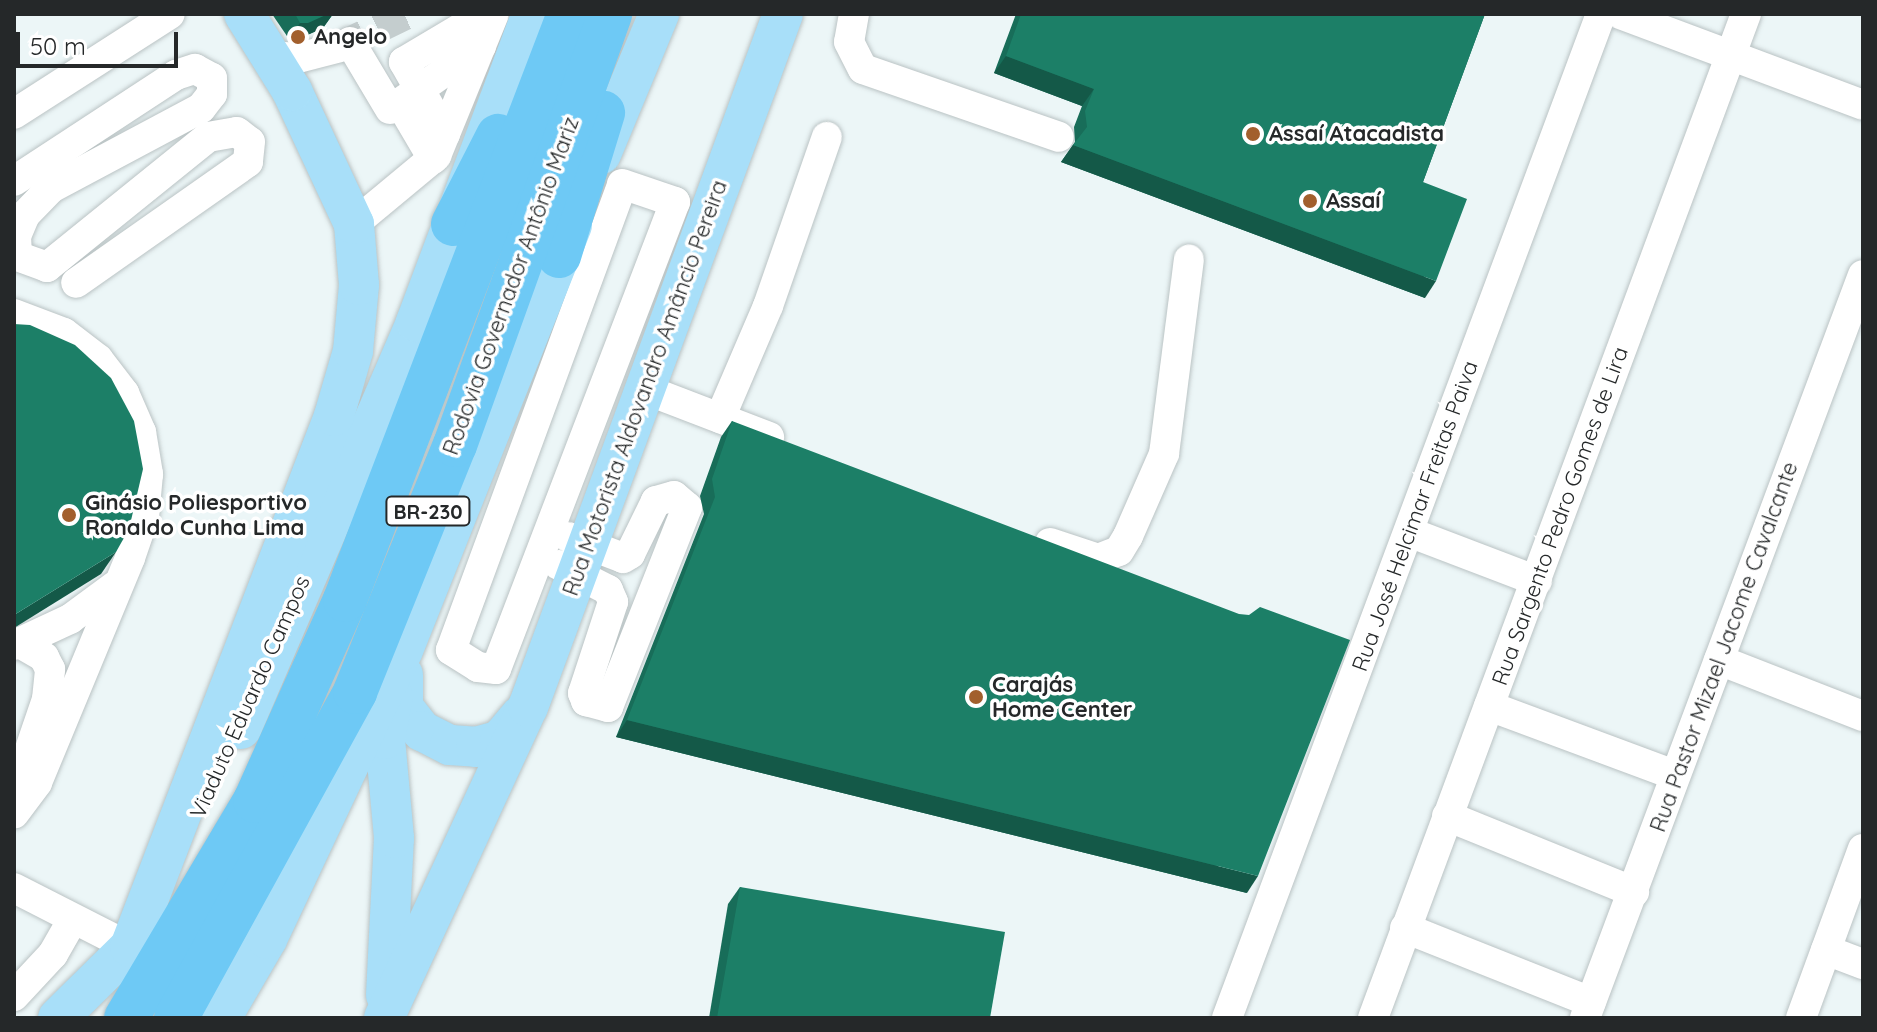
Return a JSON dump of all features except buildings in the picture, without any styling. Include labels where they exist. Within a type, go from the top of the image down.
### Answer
[{"type":"highway","points":[[453,224],[554,14]]},
{"type":"highway","name":"Rodovia Governador Antônio Mariz","points":[[144,958],[255,801],[345,600],[569,14]]},
{"type":"highway","name":"Rodovia Governador Antônio Mariz","points":[[206,1007],[355,692],[455,445],[610,14]]},
{"type":"highway","points":[[559,256],[634,14]]},
{"type":"highway","name":"Viaduto Eduardo Campos","points":[[126,1018],[144,958]]},
{"type":"main road","points":[[58,1018],[144,958],[334,416],[353,351],[359,285],[354,224],[327,159],[244,14]]},
{"type":"main road","name":"Viaduto Eduardo Campos","points":[[84,1018],[144,958],[416,322],[532,14]]},
{"type":"main road","points":[[559,256],[659,14]]},
{"type":"main road","name":"Rua Motorista Aldovandro Amâncio Pereira","points":[[377,1017],[528,707],[783,14]]},
{"type":"main road","name":"BR-230","points":[[403,650],[559,256]]},
{"type":"main road","points":[[206,1007],[403,650]]},
{"type":"main road","points":[[403,650],[403,707],[422,731],[450,745],[476,747],[500,740],[528,707]]},
{"type":"main road","points":[[377,1017],[387,963],[394,838],[385,739],[403,650]]},
{"type":"main road","name":"Rua Motorista Aldovandro Amâncio Pereira","points":[[387,963],[454,835],[502,761]]},
{"type":"street","points":[[14,114],[170,14]]},
{"type":"street","points":[[403,100],[404,62],[485,14]]},
{"type":"street","points":[[354,224],[432,155],[494,14]]},
{"type":"street","points":[[854,14],[849,42],[863,69],[1059,137]]},
{"type":"street","name":"Rua José Helcimar Freitas Paiva","points":[[1227,1018],[1601,14]]},
{"type":"street","points":[[1620,14],[1863,105]]},
{"type":"street","name":"Rua Sargento Pedro Gomes de Lira","points":[[1373,1018],[1746,14]]},
{"type":"street","points":[[270,56],[298,58],[343,45],[403,100],[432,155]]},
{"type":"street","points":[[432,155],[384,114],[481,46]]},
{"type":"street","points":[[14,181],[176,75],[195,69],[212,78],[212,94],[201,108],[51,188],[25,215],[16,236],[17,256],[47,267],[208,137],[237,132],[250,142],[248,162],[76,283]]},
{"type":"street","points":[[720,418],[768,306],[827,137]]},
{"type":"street","points":[[622,184],[675,202],[543,543],[496,669],[464,661],[451,650],[622,184]]},
{"type":"street","points":[[1098,559],[1119,551],[1164,454],[1189,260]]},
{"type":"street","name":"Rua Pastor Mizael Jacome Cavalcante","points":[[1588,1010],[1863,275]]},
{"type":"street","points":[[14,314],[64,333],[98,359],[124,393],[141,432],[148,474],[144,517],[120,582],[37,783],[14,813]]},
{"type":"street","points":[[644,389],[793,446]]},
{"type":"street","points":[[543,543],[582,558],[623,558],[630,554],[656,501],[674,496],[687,507],[608,707],[586,701],[583,693],[613,602],[608,590],[582,558]]},
{"type":"street","points":[[1015,530],[1098,559],[1140,579]]},
{"type":"street","points":[[1409,532],[1537,581]]},
{"type":"street","points":[[17,644],[70,619],[120,582]]},
{"type":"street","points":[[14,800],[47,699],[50,669],[44,657],[17,644]]},
{"type":"street","points":[[1719,660],[1863,716]]},
{"type":"street","points":[[1489,706],[1675,775]]},
{"type":"street","points":[[1447,816],[1634,892]]},
{"type":"street","points":[[1801,1018],[1863,849]]},
{"type":"street","points":[[14,888],[144,958]]},
{"type":"street","points":[[14,996],[53,954],[73,919]]},
{"type":"street","points":[[1405,928],[1588,1010]]},
{"type":"street","points":[[1826,950],[1863,964]]},
{"type":"tunnel","points":[[337,48],[407,14]]},
{"type":"place","name":"Angelo","points":[[298,37]]},
{"type":"place","name":"Assaí Atacadista","points":[[1253,134]]},
{"type":"place","name":"Assaí","points":[[1310,201]]},
{"type":"place","name":"Ginásio Poliesportivo Ronaldo Cunha Lima","points":[[69,515]]},
{"type":"place","name":"Carajás Home Center","points":[[976,697]]}]
